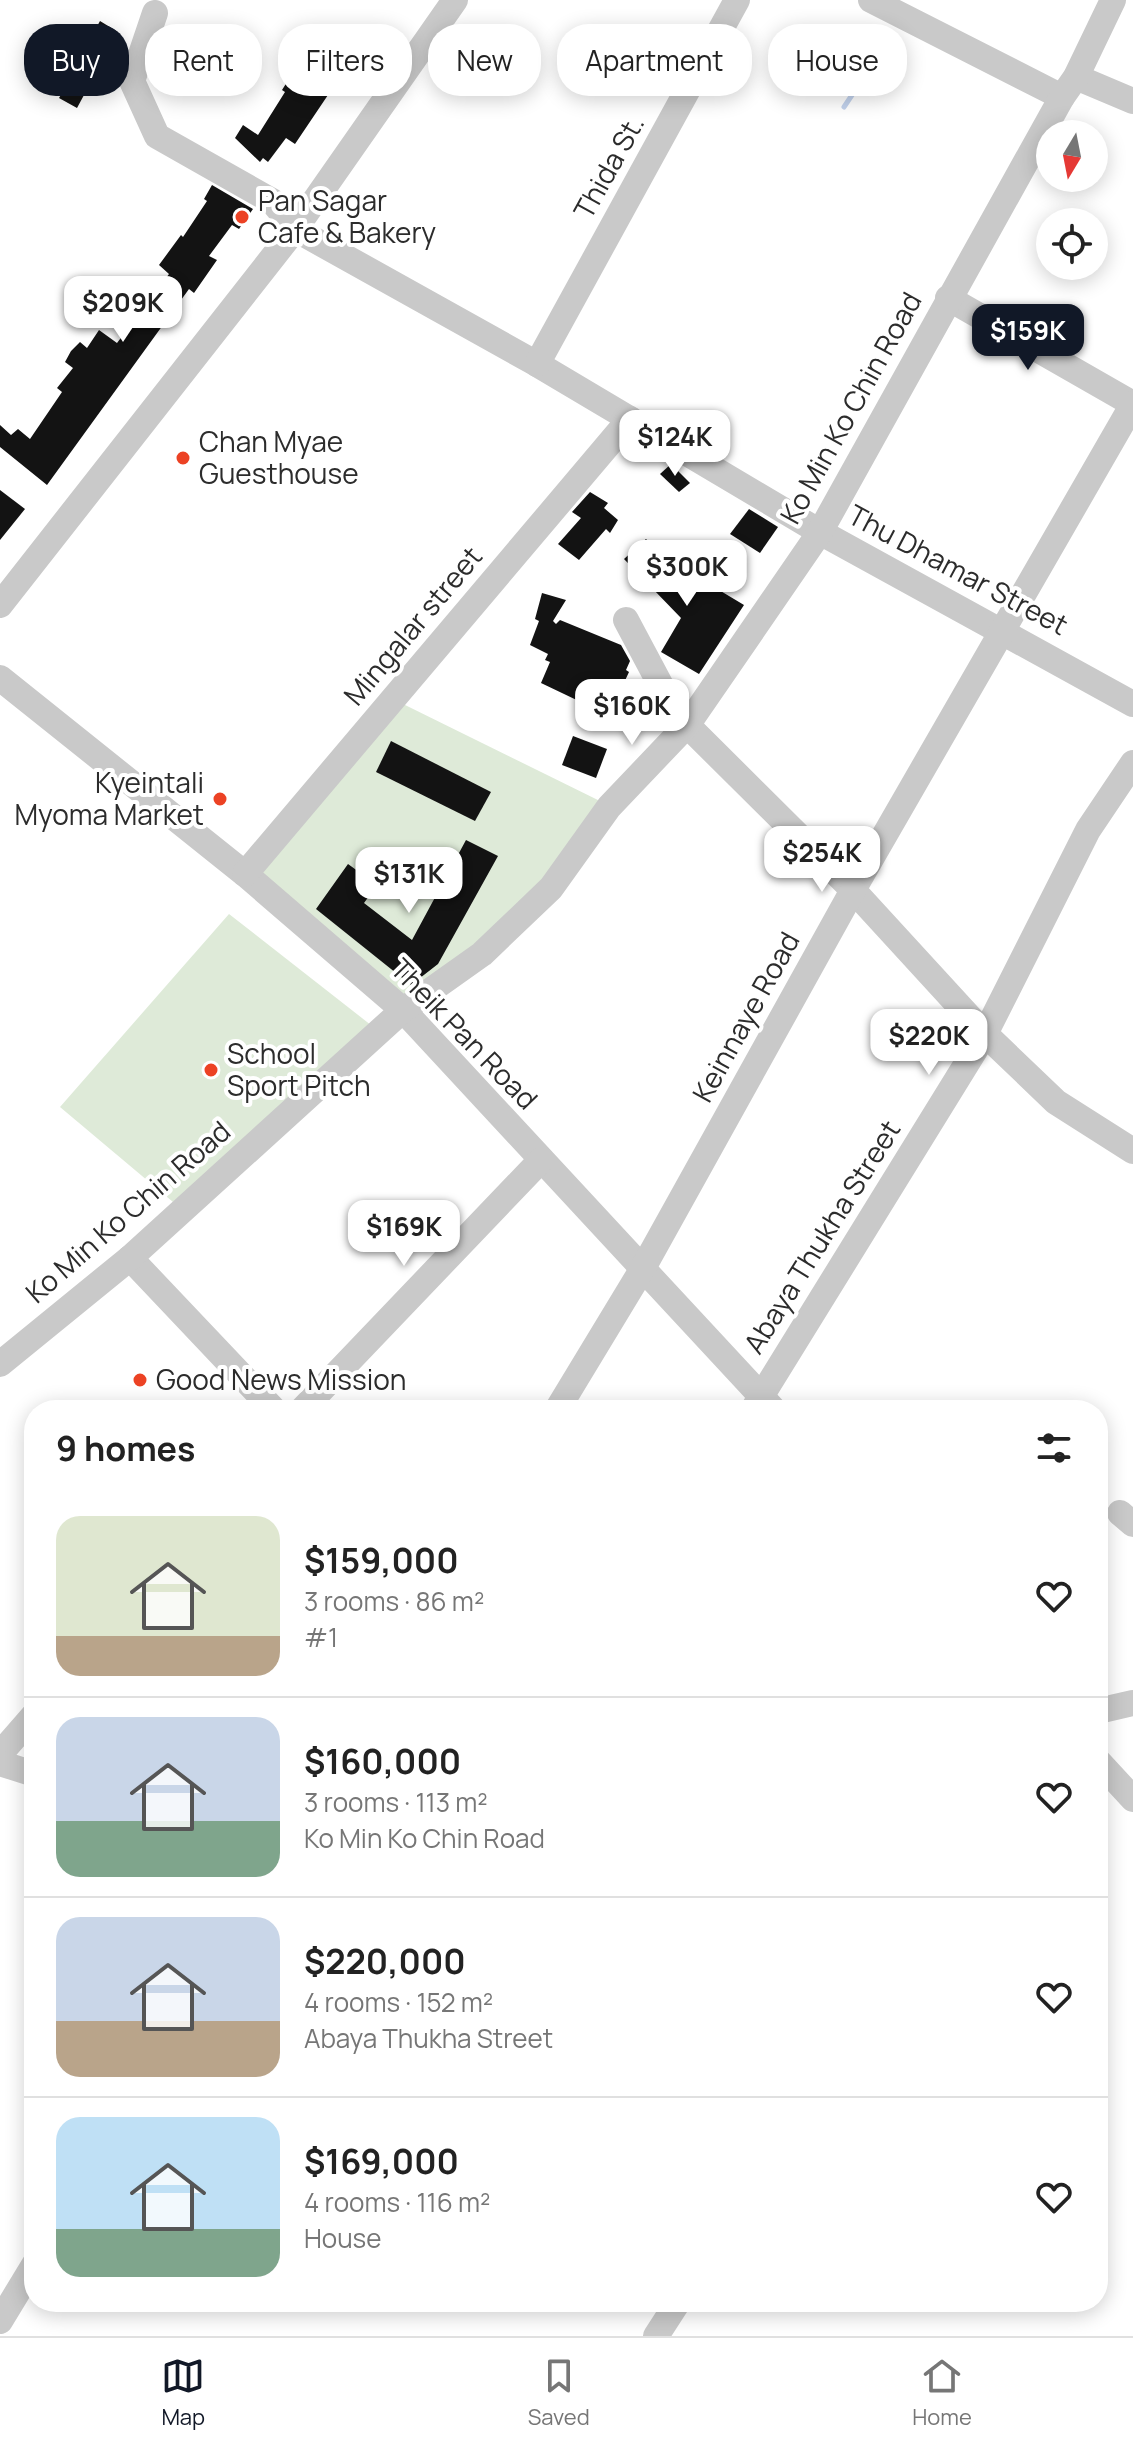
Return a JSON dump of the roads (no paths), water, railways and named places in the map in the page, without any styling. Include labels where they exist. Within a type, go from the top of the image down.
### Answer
[{"type":"street","points":[[0,605],[295,229],[455,0]]},
{"type":"street","name":"Thida St.","points":[[537,364],[737,0]]},
{"type":"street","points":[[871,0],[1069,87],[1133,101]]},
{"type":"street","name":"Ko Min Ko Chin Road","points":[[0,1364],[130,1258],[403,1010],[482,954],[551,888],[609,807],[688,724],[820,532],[948,298],[1069,87],[1113,0]]},
{"type":"street","name":"Thu Dhamar Street","points":[[155,13],[132,81],[157,136],[272,201],[295,229],[537,364],[820,532],[1003,629],[1133,704]]},
{"type":"street","points":[[948,298],[1133,404]]},
{"type":"street","name":"Keinnaye Road","points":[[563,1400],[643,1268],[853,890],[1133,404]]},
{"type":"street","name":"Mingalar street","points":[[245,874],[630,419]]},
{"type":"street","points":[[626,620],[676,714],[853,890],[985,1034],[1056,1102],[1133,1151]]},
{"type":"street","name":"Theik Pan Road","points":[[0,678],[245,874],[403,1010],[643,1268],[759,1400]]},
{"type":"street","name":"Abaya Thukha Street","points":[[766,1400],[985,1034],[1088,830],[1133,763]]},
{"type":"street","points":[[312,1400],[541,1160]]},
{"type":"street","points":[[130,1258],[265,1400]]},
{"type":"street","points":[[1108,1709],[1133,1703]]},
{"type":"street","points":[[0,1754],[24,1726]]},
{"type":"street","points":[[0,1763],[24,1771]]},
{"type":"street","points":[[1108,1772],[1133,1799]]},
{"type":"street","points":[[0,2321],[24,2281]]},
{"type":"street","points":[[656,2336],[672,2312]]},
{"type":"waterway","points":[[844,107],[851,96]]},
{"type":"place","name":"Pan Sagar Cafe & Bakery","points":[[242,217]]},
{"type":"place","name":"Chan Myae Guesthouse","points":[[183,458]]},
{"type":"place","name":"Kyeintali Myoma Market","points":[[220,799]]},
{"type":"place","name":"School Sport Pitch","points":[[211,1070]]},
{"type":"place","name":"Good News Mission","points":[[140,1380]]}]
